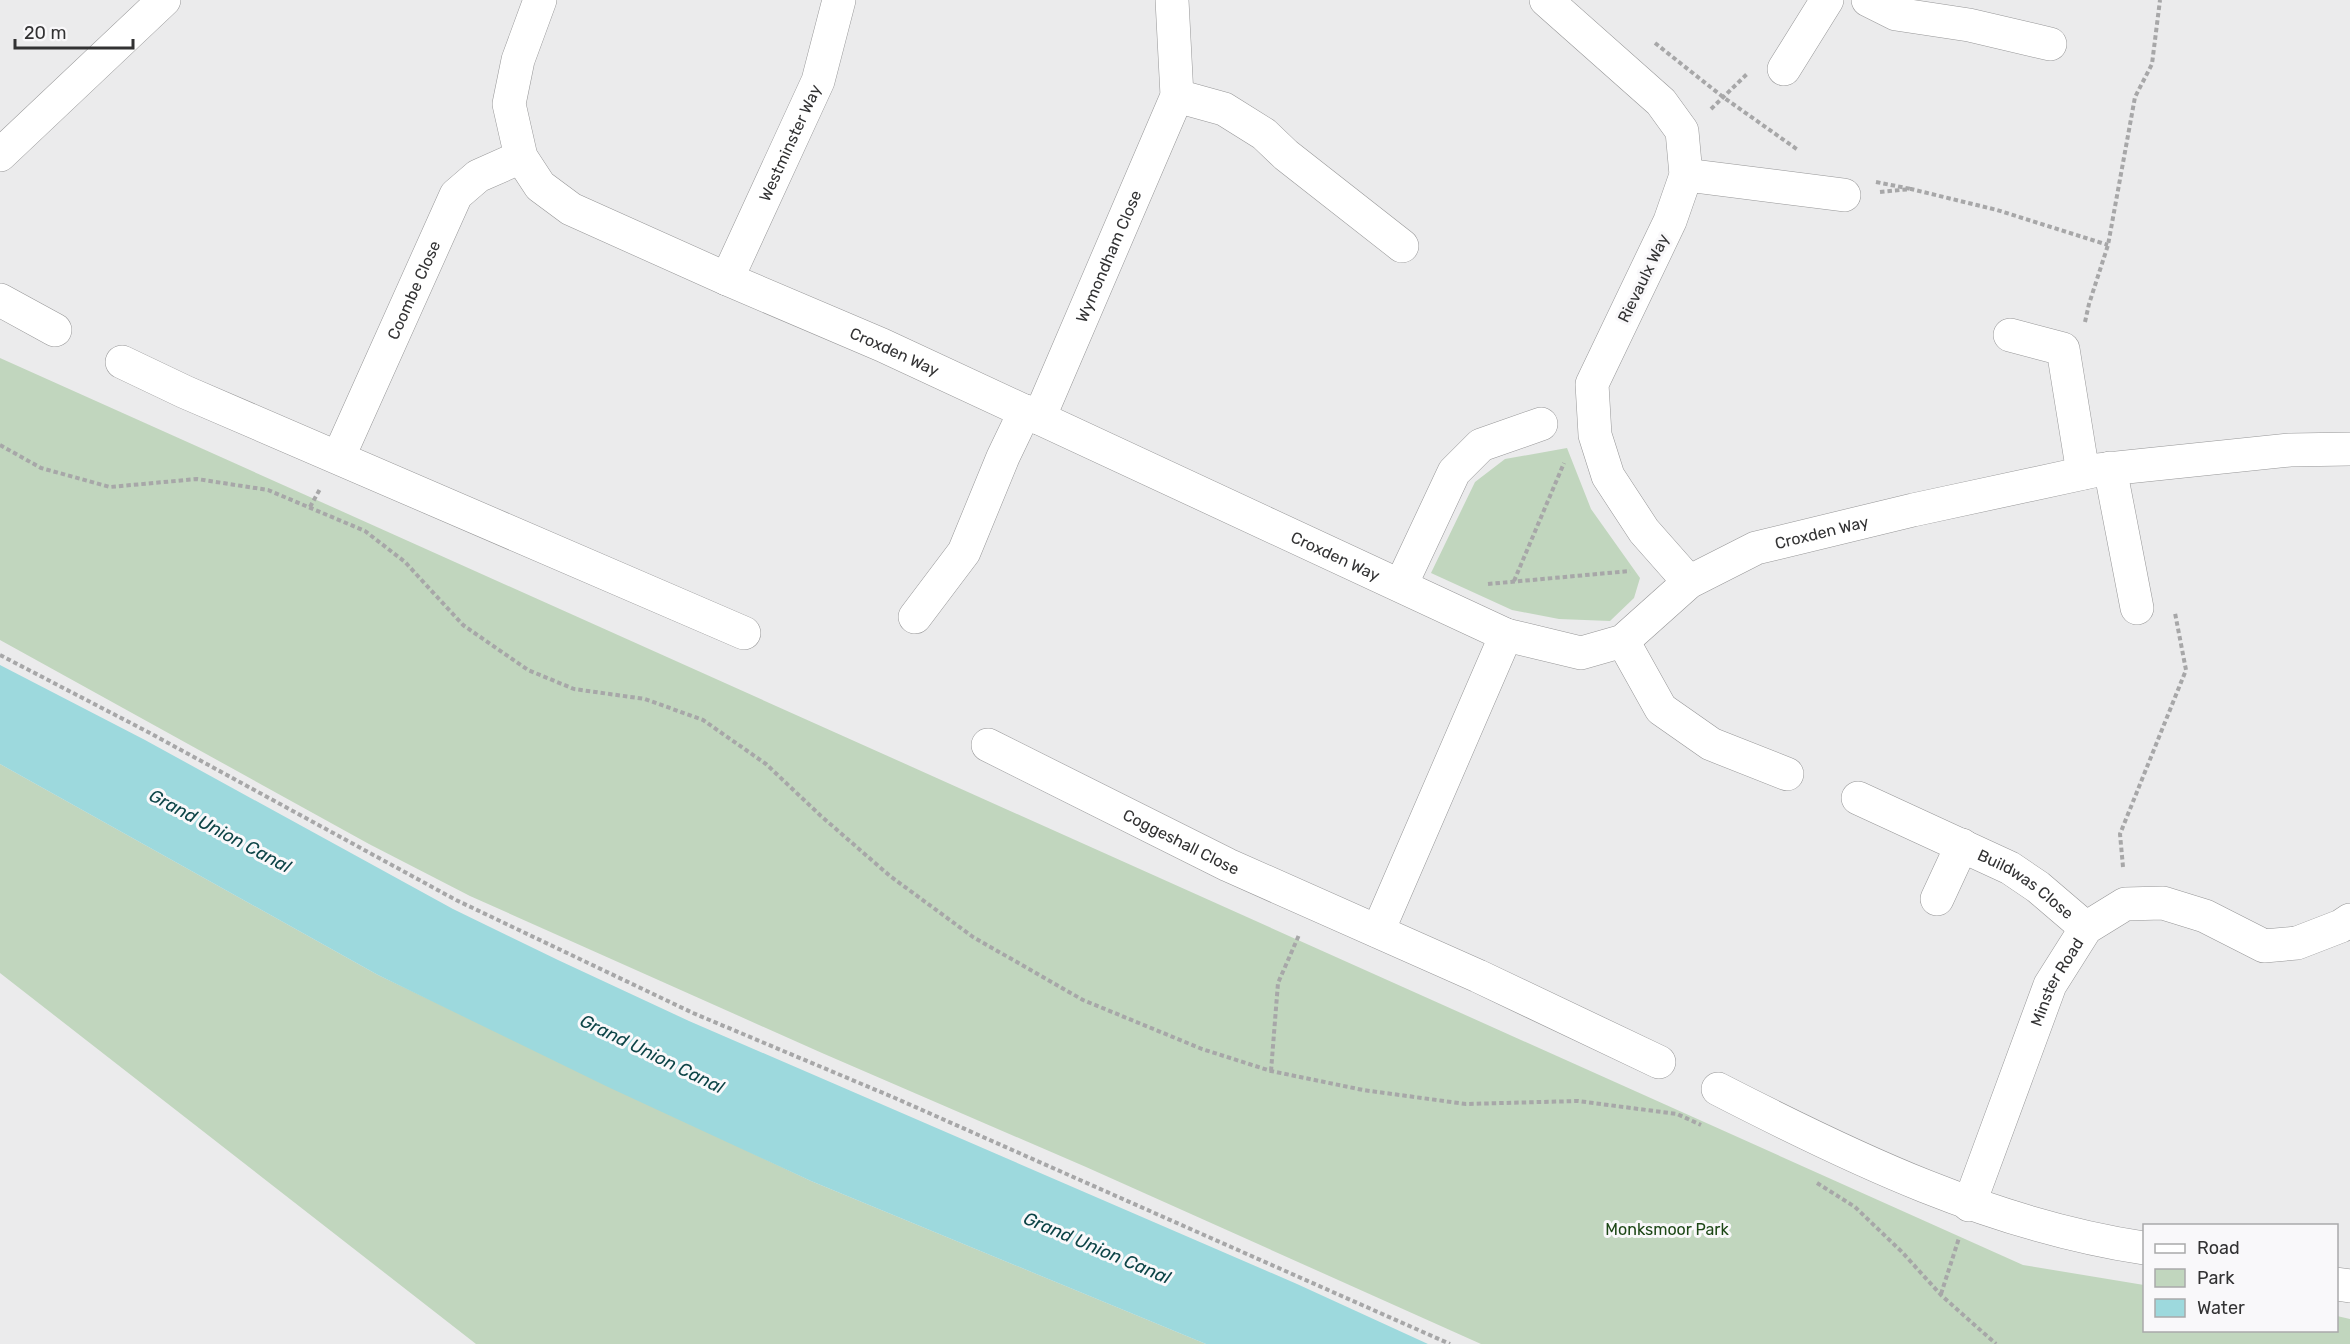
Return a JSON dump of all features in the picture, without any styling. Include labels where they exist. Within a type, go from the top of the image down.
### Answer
[{"type":"street","points":[[0,156],[164,0]]},
{"type":"street","name":"Croxden Way","points":[[540,0],[518,60],[509,104],[521,157],[540,186],[571,209],[882,345],[1506,635],[1581,653],[1623,641],[1682,575],[1756,548],[1913,510],[2096,470],[2290,450],[2350,449]]},
{"type":"street","name":"Westminster Way","points":[[727,279],[818,81],[839,0]]},
{"type":"street","points":[[1546,0],[1661,102],[1682,131]]},
{"type":"street","points":[[1784,69],[1827,0]]},
{"type":"street","points":[[1868,0],[1896,14],[1969,25],[2050,44]]},
{"type":"street","name":"Wymondham Close","points":[[915,617],[964,552],[1003,458],[1032,414],[1177,96],[1173,7]]},
{"type":"street","points":[[1177,96],[1224,109],[1264,134],[1286,155],[1402,246]]},
{"type":"street","name":"Rievaulx Way","points":[[1682,131],[1686,175],[1670,221],[1592,384],[1595,435],[1608,476],[1644,531],[1682,575]]},
{"type":"street","name":"Coombe Close","points":[[339,456],[456,195],[478,176],[521,157]]},
{"type":"street","points":[[1686,175],[1857,188]]},
{"type":"street","points":[[1,300],[55,330]]},
{"type":"street","points":[[2010,335],[2063,349],[2137,608]]},
{"type":"street","points":[[122,362],[185,392],[339,456],[471,516],[744,633]]},
{"type":"street","points":[[1401,585],[1454,472],[1481,445],[1541,424]]},
{"type":"street","points":[[1378,931],[1506,635]]},
{"type":"street","points":[[1623,641],[1661,709],[1711,744],[1787,774]]},
{"type":"street","name":"Coggeshall Close","points":[[988,745],[1228,865],[1478,976],[1659,1062]]},
{"type":"street","name":"Buildwas Close","points":[[1858,798],[2010,868],[2038,887],[2086,928]]},
{"type":"street","name":"Buildwas Close","points":[[1937,899],[1962,845]]},
{"type":"street","points":[[2125,904],[2163,903],[2205,916],[2265,946],[2297,943],[2341,926],[2350,920]]},
{"type":"street","name":"Minster Road","points":[[1969,1204],[2050,985],[2086,928],[2125,904]]},
{"type":"street","points":[[1718,1089],[1813,1139],[1969,1204],[2016,1220],[2102,1241],[2143,1248]]},
{"type":"path","points":[[2084,325],[2088,304],[2108,245],[2135,98],[2152,64],[2160,0]]},
{"type":"path","points":[[1649,39],[1723,97],[1803,153]]},
{"type":"path","points":[[1682,131],[1702,119],[1757,65],[1784,69]]},
{"type":"path","points":[[1857,188],[1911,189],[1997,210],[2108,245]]},
{"type":"path","points":[[1857,188],[1911,189]]},
{"type":"path","points":[[1514,581],[1566,458],[1595,435]]},
{"type":"path","points":[[0,445],[40,468],[110,488],[197,479],[268,490],[365,531],[405,562],[462,625],[528,670],[574,689],[645,699],[703,720],[766,764],[890,876],[973,937],[1083,1000],[1202,1049],[1271,1071],[1363,1090],[1466,1104],[1578,1101],[1677,1114],[1709,1128]]},
{"type":"path","points":[[1480,585],[1514,581],[1682,575]]},
{"type":"path","points":[[2125,904],[2120,834],[2186,670],[2175,612]]},
{"type":"path","points":[[0,655],[456,900],[693,1014],[895,1098],[1450,1344]]},
{"type":"path","points":[[1271,1071],[1278,983],[1314,902]]},
{"type":"path","points":[[1811,1179],[1855,1207],[1902,1252],[1941,1295],[1996,1344]]},
{"type":"path","points":[[1941,1295],[1969,1204]]},
{"type":"green space","name":"Monksmoor Park","points":[[0,358],[2023,1265],[2143,1285],[2143,1332],[2338,1332],[2338,1316],[2350,1319],[2350,1344],[1481,1344],[470,896],[369,844],[0,640]]},
{"type":"green space","points":[[1567,448],[1591,509],[1640,578],[1634,598],[1610,621],[1559,619],[1512,610],[1431,573],[1475,482],[1505,459]]},
{"type":"green space","points":[[0,764],[378,975],[811,1181],[1206,1344],[476,1344],[0,973]]},
{"type":"water","name":"Grand Union Canal","points":[[0,665],[145,740],[453,909],[558,960],[689,1021],[1297,1284],[1428,1344],[1206,1344],[811,1181],[608,1087],[378,975],[0,764]]}]
